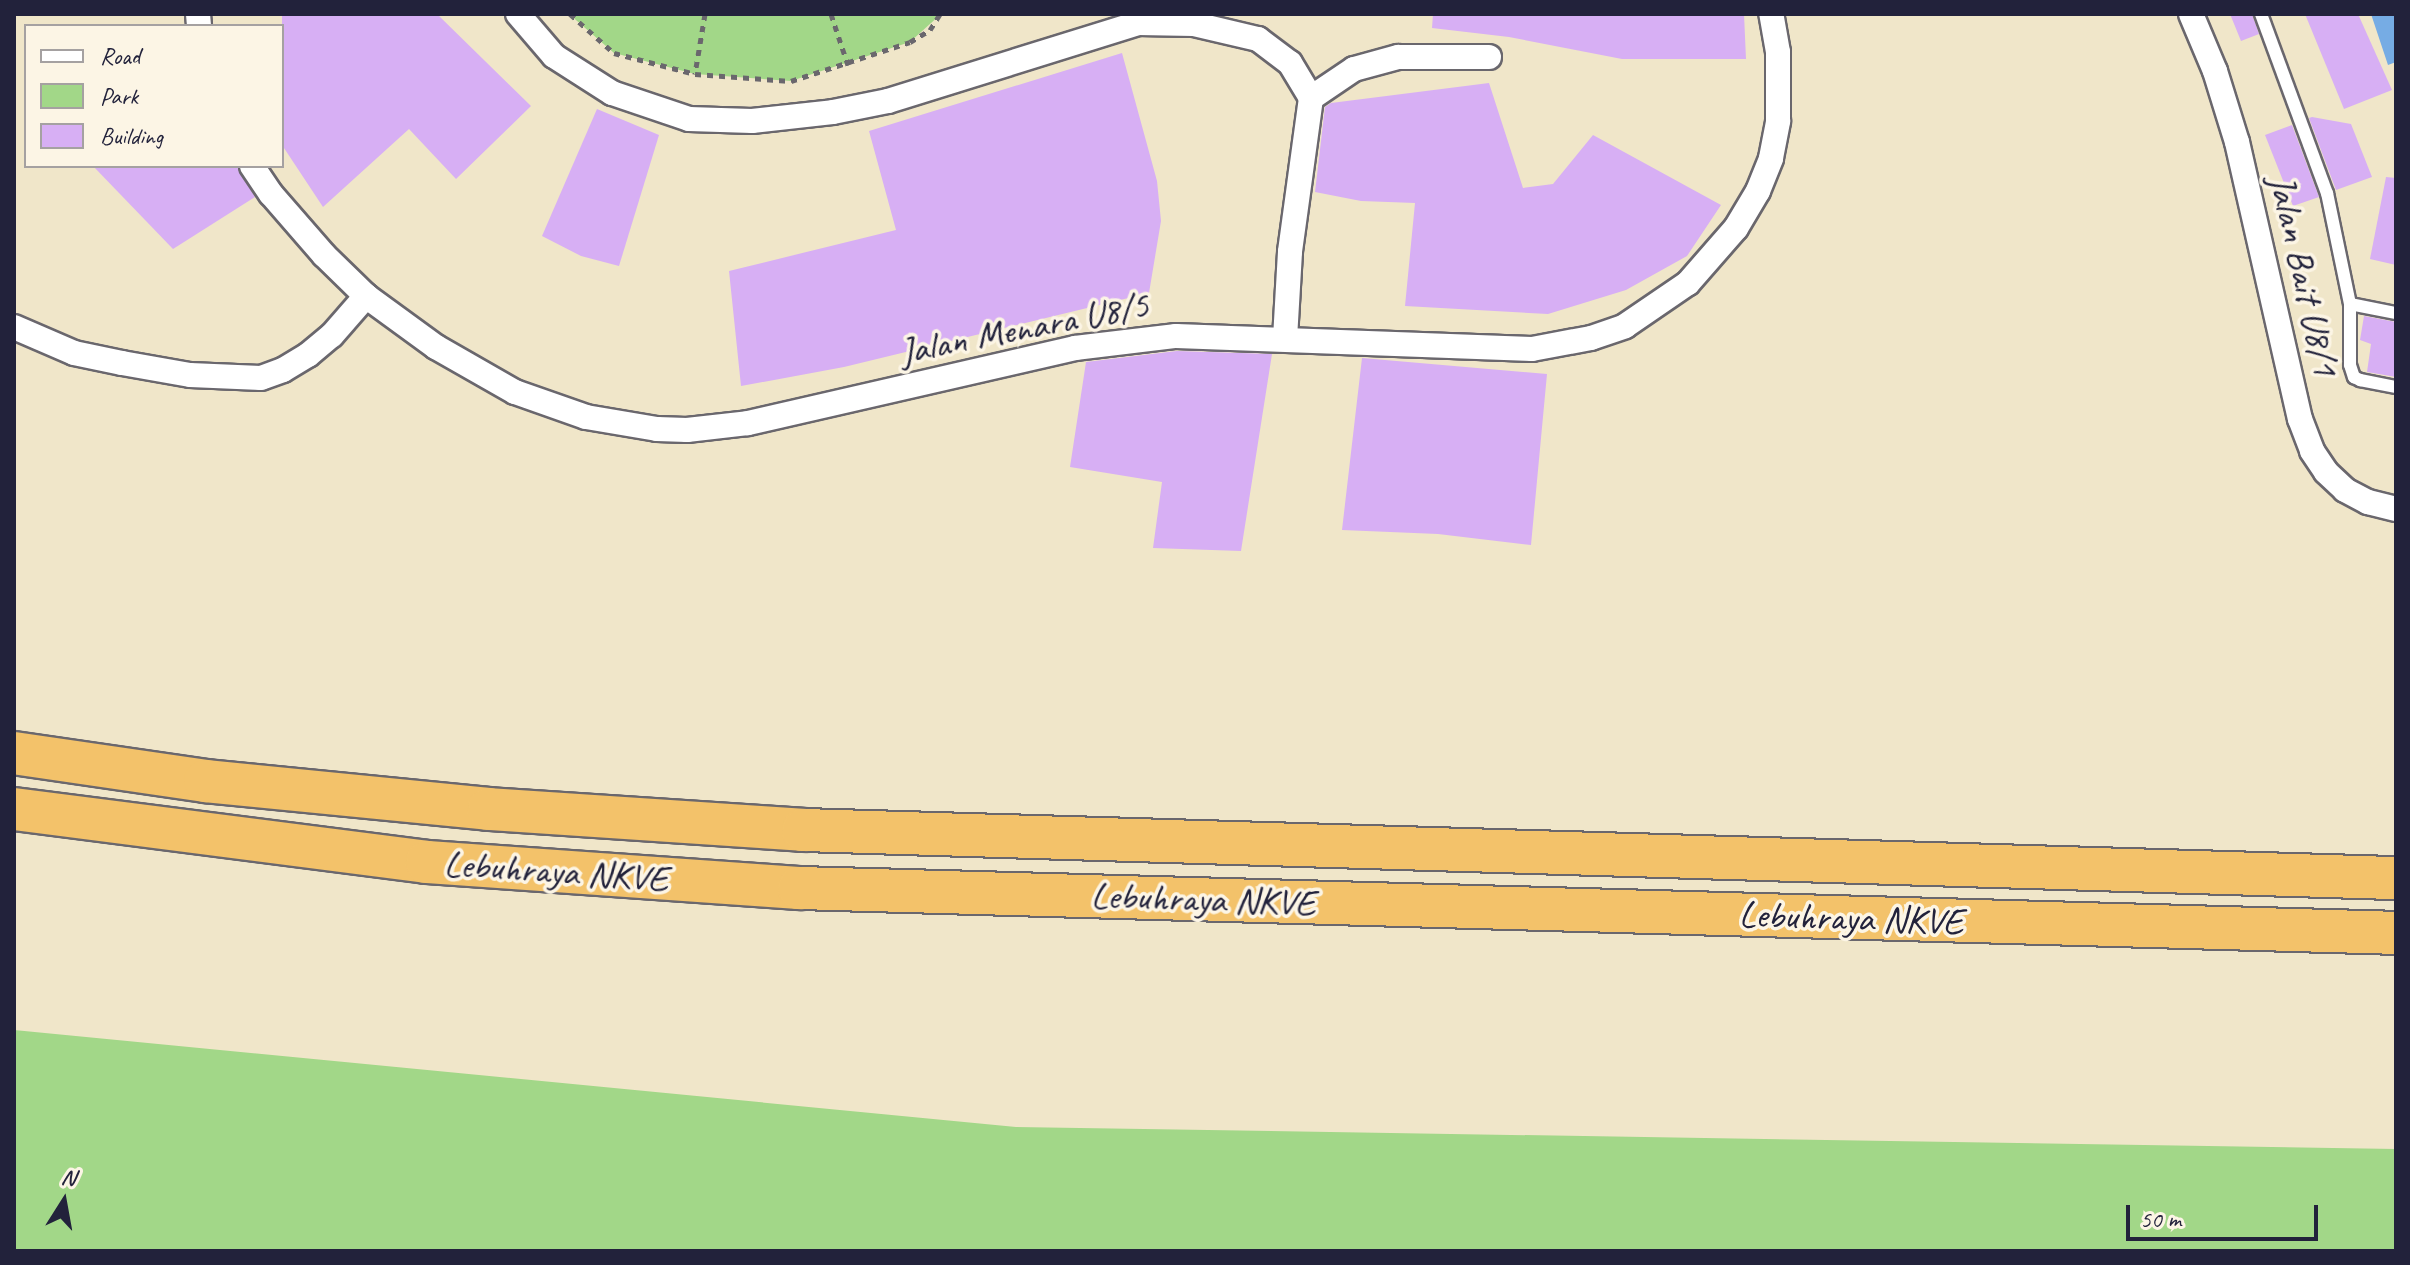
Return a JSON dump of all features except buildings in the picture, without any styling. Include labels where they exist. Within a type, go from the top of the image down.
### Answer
[{"type":"highway","name":"Lebuhraya NKVE","points":[[14,753],[205,781],[442,804],[803,830],[2396,878]]},
{"type":"highway","name":"Lebuhraya NKVE","points":[[14,809],[427,862],[799,888],[2396,933]]},
{"type":"street","points":[[518,14],[554,56],[583,77],[612,93],[689,119],[752,121],[833,112],[888,101],[1138,23],[1194,24],[1258,39],[1290,63],[1311,98],[1290,252],[1285,339]]},
{"type":"street","name":"Jalan Menara U8/5","points":[[253,168],[271,194],[324,255],[366,296],[436,347],[515,392],[586,417],[672,429],[748,423],[1075,348],[1176,336],[1532,349],[1591,338],[1625,326],[1688,283],[1721,247],[1758,191],[1767,169],[1778,121],[1778,52],[1771,14]]},
{"type":"street","name":"Jalan Bait U8/1","points":[[2191,14],[2215,71],[2237,142],[2300,419],[2312,451],[2326,472],[2345,490],[2368,502],[2396,509]]},
{"type":"street","points":[[1311,98],[1354,69],[1398,57],[1489,57]]},
{"type":"street","points":[[14,327],[74,353],[122,363],[205,377],[261,378],[283,370],[308,355],[332,335],[366,296]]},
{"type":"lane","points":[[2261,14],[2327,193],[2350,304],[2350,365],[2354,377],[2396,387]]},
{"type":"lane","points":[[2350,304],[2396,313]]},
{"type":"path","points":[[570,14],[614,53],[695,74],[791,81],[848,65],[910,42],[930,30],[940,14]]},
{"type":"path","points":[[695,74],[705,14]]},
{"type":"path","points":[[831,14],[848,65]]},
{"type":"green space","points":[[569,14],[941,14],[910,42],[791,81],[695,74],[614,53]]},
{"type":"green space","points":[[14,1030],[1016,1127],[2396,1149],[2396,1251],[14,1251]]},
{"type":"water","points":[[2371,14],[2396,14],[2396,62],[2388,65]]}]
